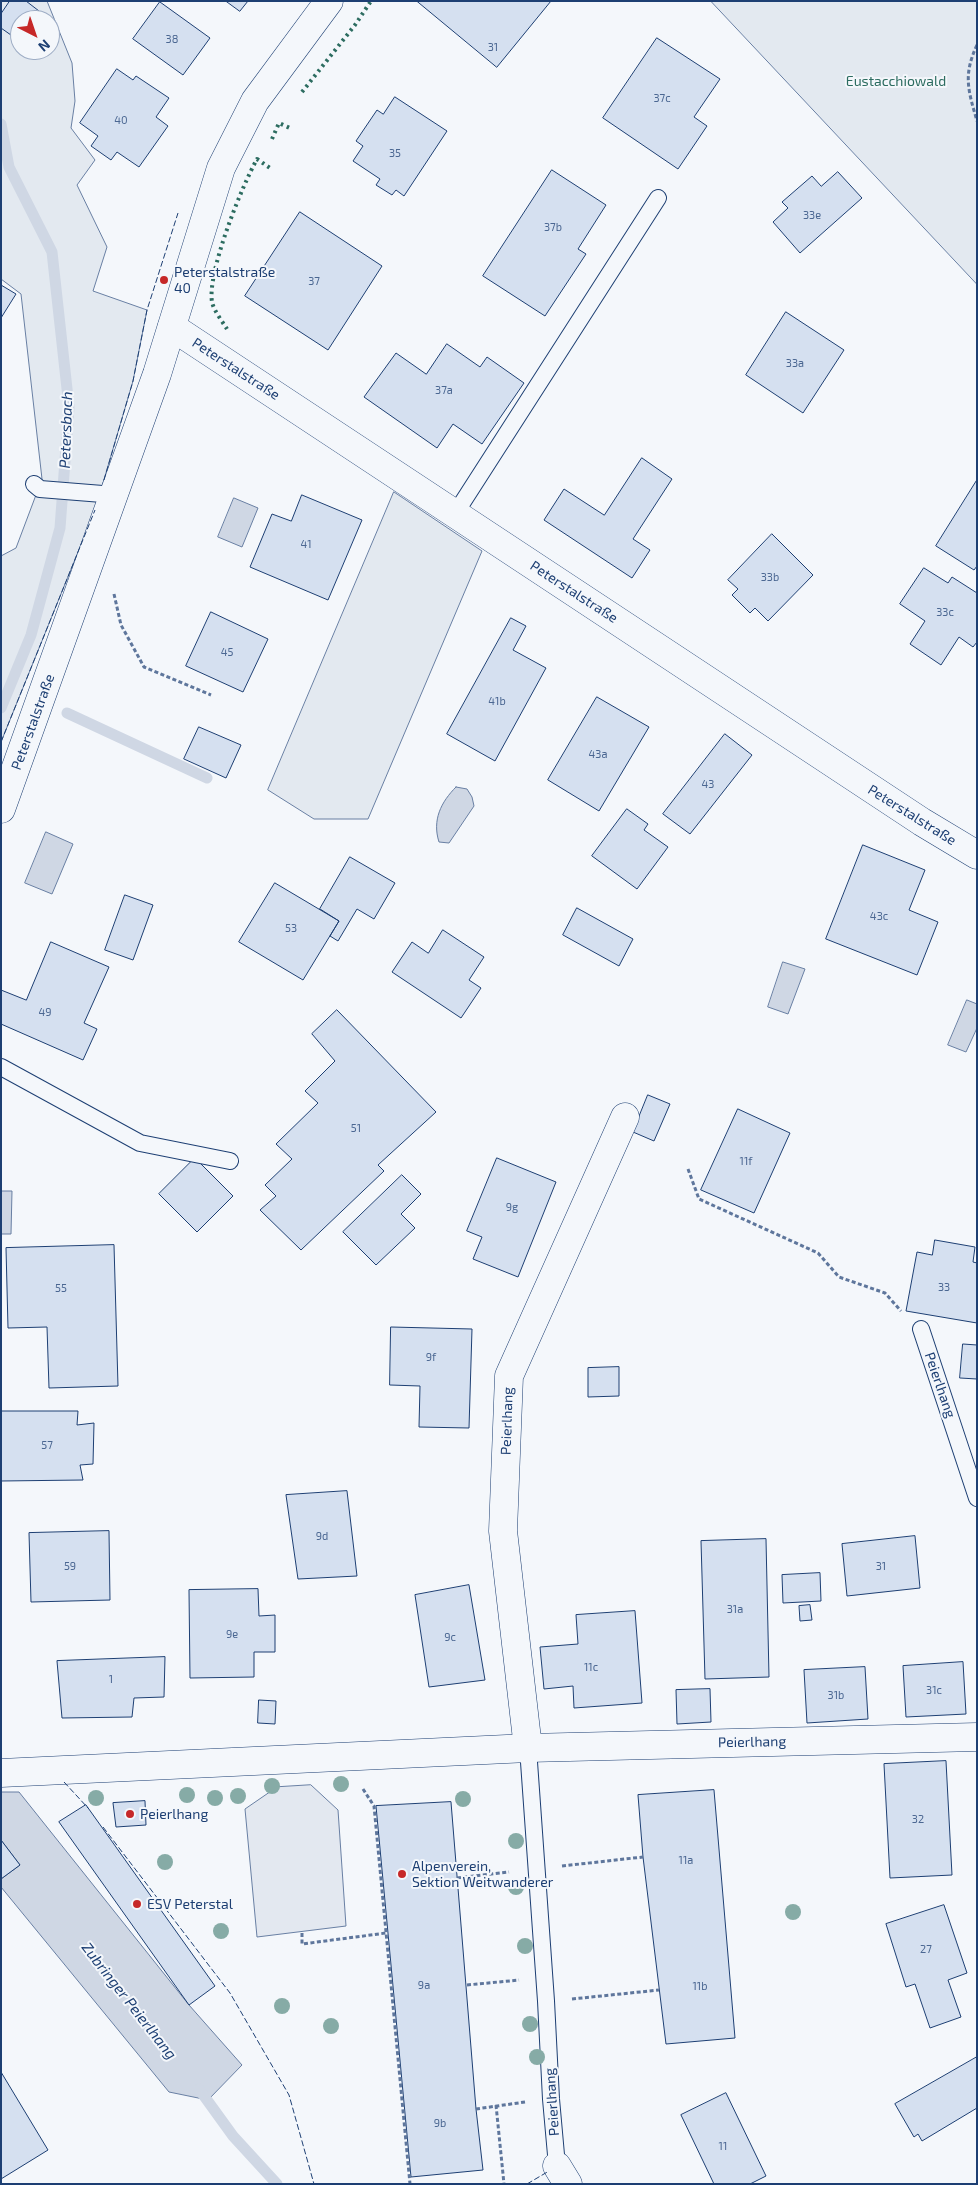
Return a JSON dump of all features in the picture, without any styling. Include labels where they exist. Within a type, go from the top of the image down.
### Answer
[{"type":"street","name":"Peterstalstraße","points":[[1,809],[115,495],[172,327],[221,168],[255,101],[329,1]]},
{"type":"street","name":"Peterstalstraße","points":[[172,327],[922,822],[977,855]]},
{"type":"street","name":"Peierlhang","points":[[528,1748],[503,1531],[509,1376],[625,1117]]},
{"type":"street","name":"Peierlhang","points":[[1,1773],[528,1748],[977,1737]]},
{"type":"lane","points":[[455,514],[658,198]]},
{"type":"lane","points":[[34,484],[40,489],[115,495]]},
{"type":"lane","points":[[1,1067],[140,1143],[230,1161]]},
{"type":"lane","name":"Peierlhang","points":[[921,1329],[977,1498]]},
{"type":"lane","name":"Peierlhang","points":[[528,1748],[551,2099],[563,2175]]},
{"type":"path","points":[[977,44],[969,62],[968,86],[977,121]]},
{"type":"path","points":[[113,591],[121,625],[144,667],[210,694]]},
{"type":"path","points":[[688,1169],[699,1199],[818,1253],[839,1276],[885,1293],[921,1329]]},
{"type":"path","points":[[343,1757],[374,1806],[410,2184]]},
{"type":"path","points":[[458,1878],[643,1857]]},
{"type":"path","points":[[302,1932],[302,1944],[386,1933]]},
{"type":"path","points":[[467,1985],[544,1977]]},
{"type":"path","points":[[546,2001],[659,1990]]},
{"type":"path","points":[[476,2109],[496,2106],[504,2184]]},
{"type":"green space","points":[[1,1],[47,1],[51,10],[10,10],[10,60],[60,60],[60,33],[72,63],[75,101],[71,128],[95,160],[77,185],[107,247],[93,291],[147,310],[133,381],[95,510],[1,742],[1,556],[16,548],[42,479],[21,294],[1,279]]},
{"type":"green space","name":"Eustacchiowald","points":[[711,1],[977,1],[977,284]]},
{"type":"green space","points":[[394,492],[482,551],[368,819],[314,819],[268,790]]},
{"type":"shaded area","points":[[311,1785],[338,1810],[346,1926],[257,1937],[245,1809],[277,1787]]},
{"type":"water","points":[[234,498],[258,508],[242,547],[218,537]]},
{"type":"water","points":[[456,787],[467,789],[472,797],[474,806],[449,843],[439,842],[437,819],[439,812],[446,799]]},
{"type":"water","points":[[46,832],[73,844],[52,894],[25,883]]},
{"type":"water","points":[[783,962],[805,969],[788,1014],[768,1007]]},
{"type":"water","points":[[967,1000],[977,1004],[977,1028],[966,1052],[948,1045]]},
{"type":"water","points":[[1,1191],[12,1191],[11,1234],[1,1234]]},
{"type":"water","points":[[1,1792],[19,1792],[189,2005],[242,2065],[208,2100],[169,2092],[1,1887],[1,1879],[20,1865],[1,1840]]},
{"type":"building","points":[[10,1],[26,1],[38,10],[10,10],[10,34],[1,28],[1,14]]},
{"type":"building","points":[[226,1],[248,1],[240,11]]},
{"type":"building","points":[[417,1],[551,1],[497,67]]},
{"type":"building","points":[[160,2],[210,38],[183,75],[133,39]]},
{"type":"building","points":[[657,38],[720,79],[694,117],[707,126],[678,169],[603,118]]},
{"type":"building","points":[[117,69],[133,80],[136,76],[169,98],[156,117],[168,126],[139,167],[117,152],[111,160],[91,146],[98,136],[80,123]]},
{"type":"building","points":[[395,97],[447,131],[404,196],[396,190],[392,195],[376,185],[380,179],[353,161],[363,146],[356,141],[377,110],[383,114]]},
{"type":"building","points":[[552,170],[606,205],[578,249],[586,254],[545,316],[483,276]]},
{"type":"building","points":[[838,172],[862,198],[800,253],[773,222],[788,208],[782,202],[812,176],[821,186]]},
{"type":"building","points":[[300,212],[382,266],[328,350],[245,296]]},
{"type":"building","points":[[1,285],[16,294],[1,318]]},
{"type":"building","points":[[786,312],[844,350],[803,413],[746,375]]},
{"type":"building","points":[[447,344],[480,367],[487,357],[524,383],[482,444],[453,424],[437,448],[364,397],[396,353],[426,374]]},
{"type":"building","points":[[642,458],[672,479],[633,539],[650,550],[632,578],[544,520],[564,489],[604,515]]},
{"type":"building","points":[[977,480],[977,566],[974,570],[936,546]]},
{"type":"building","points":[[302,495],[362,520],[328,600],[250,567],[272,514],[291,521]]},
{"type":"building","points":[[772,534],[813,575],[768,621],[755,608],[750,613],[732,595],[738,589],[728,580]]},
{"type":"building","points":[[924,568],[948,583],[952,577],[977,593],[977,642],[973,647],[959,637],[941,665],[910,644],[925,621],[900,604]]},
{"type":"building","points":[[211,612],[268,639],[243,692],[186,666]]},
{"type":"building","points":[[511,618],[526,626],[513,650],[546,668],[495,761],[447,734]]},
{"type":"building","points":[[597,697],[649,727],[599,811],[548,780]]},
{"type":"building","points":[[199,727],[241,745],[226,778],[184,759]]},
{"type":"building","points":[[725,734],[752,755],[690,834],[663,814]]},
{"type":"building","points":[[627,809],[648,824],[644,830],[668,847],[637,889],[592,856]]},
{"type":"building","points":[[863,845],[925,870],[909,910],[938,922],[917,975],[826,939]]},
{"type":"building","points":[[350,857],[395,883],[374,919],[357,909],[338,941],[330,936],[339,921],[320,909]]},
{"type":"building","points":[[275,883],[339,921],[303,980],[239,942]]},
{"type":"building","points":[[125,895],[153,905],[133,960],[105,950]]},
{"type":"building","points":[[577,908],[633,939],[619,966],[563,935]]},
{"type":"building","points":[[443,930],[484,957],[469,980],[481,988],[461,1018],[392,972],[412,942],[428,953]]},
{"type":"building","points":[[51,942],[109,967],[84,1023],[97,1029],[83,1060],[1,1024],[1,990],[26,1000]]},
{"type":"building","points":[[337,1010],[436,1112],[378,1165],[384,1171],[301,1250],[260,1210],[276,1196],[265,1185],[292,1159],[276,1144],[318,1103],[305,1091],[335,1061],[312,1034]]},
{"type":"building","points":[[648,1095],[670,1104],[654,1141],[633,1132]]},
{"type":"building","points":[[738,1109],[790,1133],[754,1213],[701,1190]]},
{"type":"building","points":[[195,1158],[233,1196],[197,1232],[159,1194]]},
{"type":"building","points":[[497,1158],[556,1182],[518,1277],[473,1259],[482,1237],[467,1231]]},
{"type":"building","points":[[402,1175],[421,1194],[401,1214],[415,1228],[376,1265],[343,1232]]},
{"type":"building","points":[[935,1240],[975,1247],[973,1262],[977,1263],[977,1323],[906,1311],[917,1252],[932,1255]]},
{"type":"building","points":[[114,1245],[118,1386],[49,1388],[47,1327],[8,1328],[6,1248]]},
{"type":"building","points":[[391,1327],[472,1329],[469,1428],[419,1427],[420,1386],[390,1385]]},
{"type":"building","points":[[963,1344],[977,1345],[977,1379],[960,1378]]},
{"type":"building","points":[[619,1367],[619,1396],[588,1397],[588,1368]]},
{"type":"building","points":[[1,1411],[78,1411],[77,1425],[94,1423],[93,1464],[80,1465],[83,1480],[1,1481]]},
{"type":"building","points":[[347,1491],[357,1576],[298,1579],[286,1495]]},
{"type":"building","points":[[109,1531],[110,1600],[31,1602],[29,1533]]},
{"type":"building","points":[[915,1536],[920,1588],[847,1596],[842,1544]]},
{"type":"building","points":[[766,1539],[769,1677],[705,1679],[701,1541]]},
{"type":"building","points":[[820,1573],[821,1601],[783,1603],[782,1575]]},
{"type":"building","points":[[469,1585],[485,1680],[429,1687],[415,1595]]},
{"type":"building","points":[[258,1589],[259,1616],[275,1615],[275,1652],[254,1652],[254,1677],[190,1678],[189,1590]]},
{"type":"building","points":[[810,1605],[812,1620],[800,1621],[799,1606]]},
{"type":"building","points":[[635,1611],[642,1703],[574,1708],[573,1686],[544,1689],[540,1647],[578,1644],[576,1615]]},
{"type":"building","points":[[165,1657],[164,1697],[134,1698],[132,1717],[62,1718],[57,1661]]},
{"type":"building","points":[[963,1662],[966,1714],[906,1717],[903,1666]]},
{"type":"building","points":[[865,1667],[868,1719],[807,1723],[804,1670]]},
{"type":"building","points":[[710,1689],[711,1722],[677,1724],[676,1690]]},
{"type":"building","points":[[259,1700],[276,1701],[275,1724],[258,1723]]},
{"type":"building","points":[[946,1761],[952,1875],[890,1878],[884,1764]]},
{"type":"building","points":[[714,1790],[735,2038],[666,2044],[643,1857],[638,1795]]},
{"type":"building","name":"Peierlhang","points":[[145,1801],[146,1825],[116,1827],[113,1803]]},
{"type":"building","points":[[451,1802],[476,2109],[483,2170],[411,2177],[376,1806]]},
{"type":"building","name":"ESV Peterstal","points":[[86,1805],[215,1986],[189,2005],[59,1822]]},
{"type":"building","points":[[1,1840],[20,1865],[1,1879]]},
{"type":"building","points":[[944,1905],[967,1973],[948,1980],[961,2017],[930,2028],[915,1984],[906,1987],[886,1924]]},
{"type":"building","points":[[977,2057],[977,2108],[922,2141],[918,2134],[914,2137],[895,2104]]},
{"type":"building","points":[[1,2072],[48,2150],[1,2179]]},
{"type":"building","points":[[726,2093],[766,2176],[750,2184],[714,2184],[681,2115]]},
{"type":"waterway","name":"Petersbach","points":[[1,124],[9,167],[52,252],[69,407],[60,528],[31,635],[1,708]]},
{"type":"waterway","points":[[67,713],[207,778]]},
{"type":"waterway","name":"Zubringer Peierlhang","points":[[199,2089],[233,2136],[277,2184]]},
{"type":"hedge","points":[[302,92],[355,25],[371,1]]},
{"type":"hedge","points":[[272,139],[279,123],[292,129]]},
{"type":"hedge","points":[[227,329],[212,302],[212,288],[220,251],[235,208],[257,159],[270,168]]},
{"type":"fence","points":[[104,480],[133,381],[147,310],[178,213]]},
{"type":"fence","points":[[1,742],[95,510]]},
{"type":"fence","points":[[64,1782],[88,1808]]},
{"type":"fence","points":[[103,1827],[230,1993],[289,2095],[314,2184]]},
{"type":"fence","points":[[527,2184],[549,2171]]},
{"type":"place","name":"Peterstalstraße 40","points":[[164,280]]},
{"type":"place","name":"Peierlhang","points":[[130,1814]]},
{"type":"place","name":"Alpenverein, Sektion Weitwanderer","points":[[402,1874]]},
{"type":"place","name":"ESV Peterstal","points":[[137,1904]]}]
